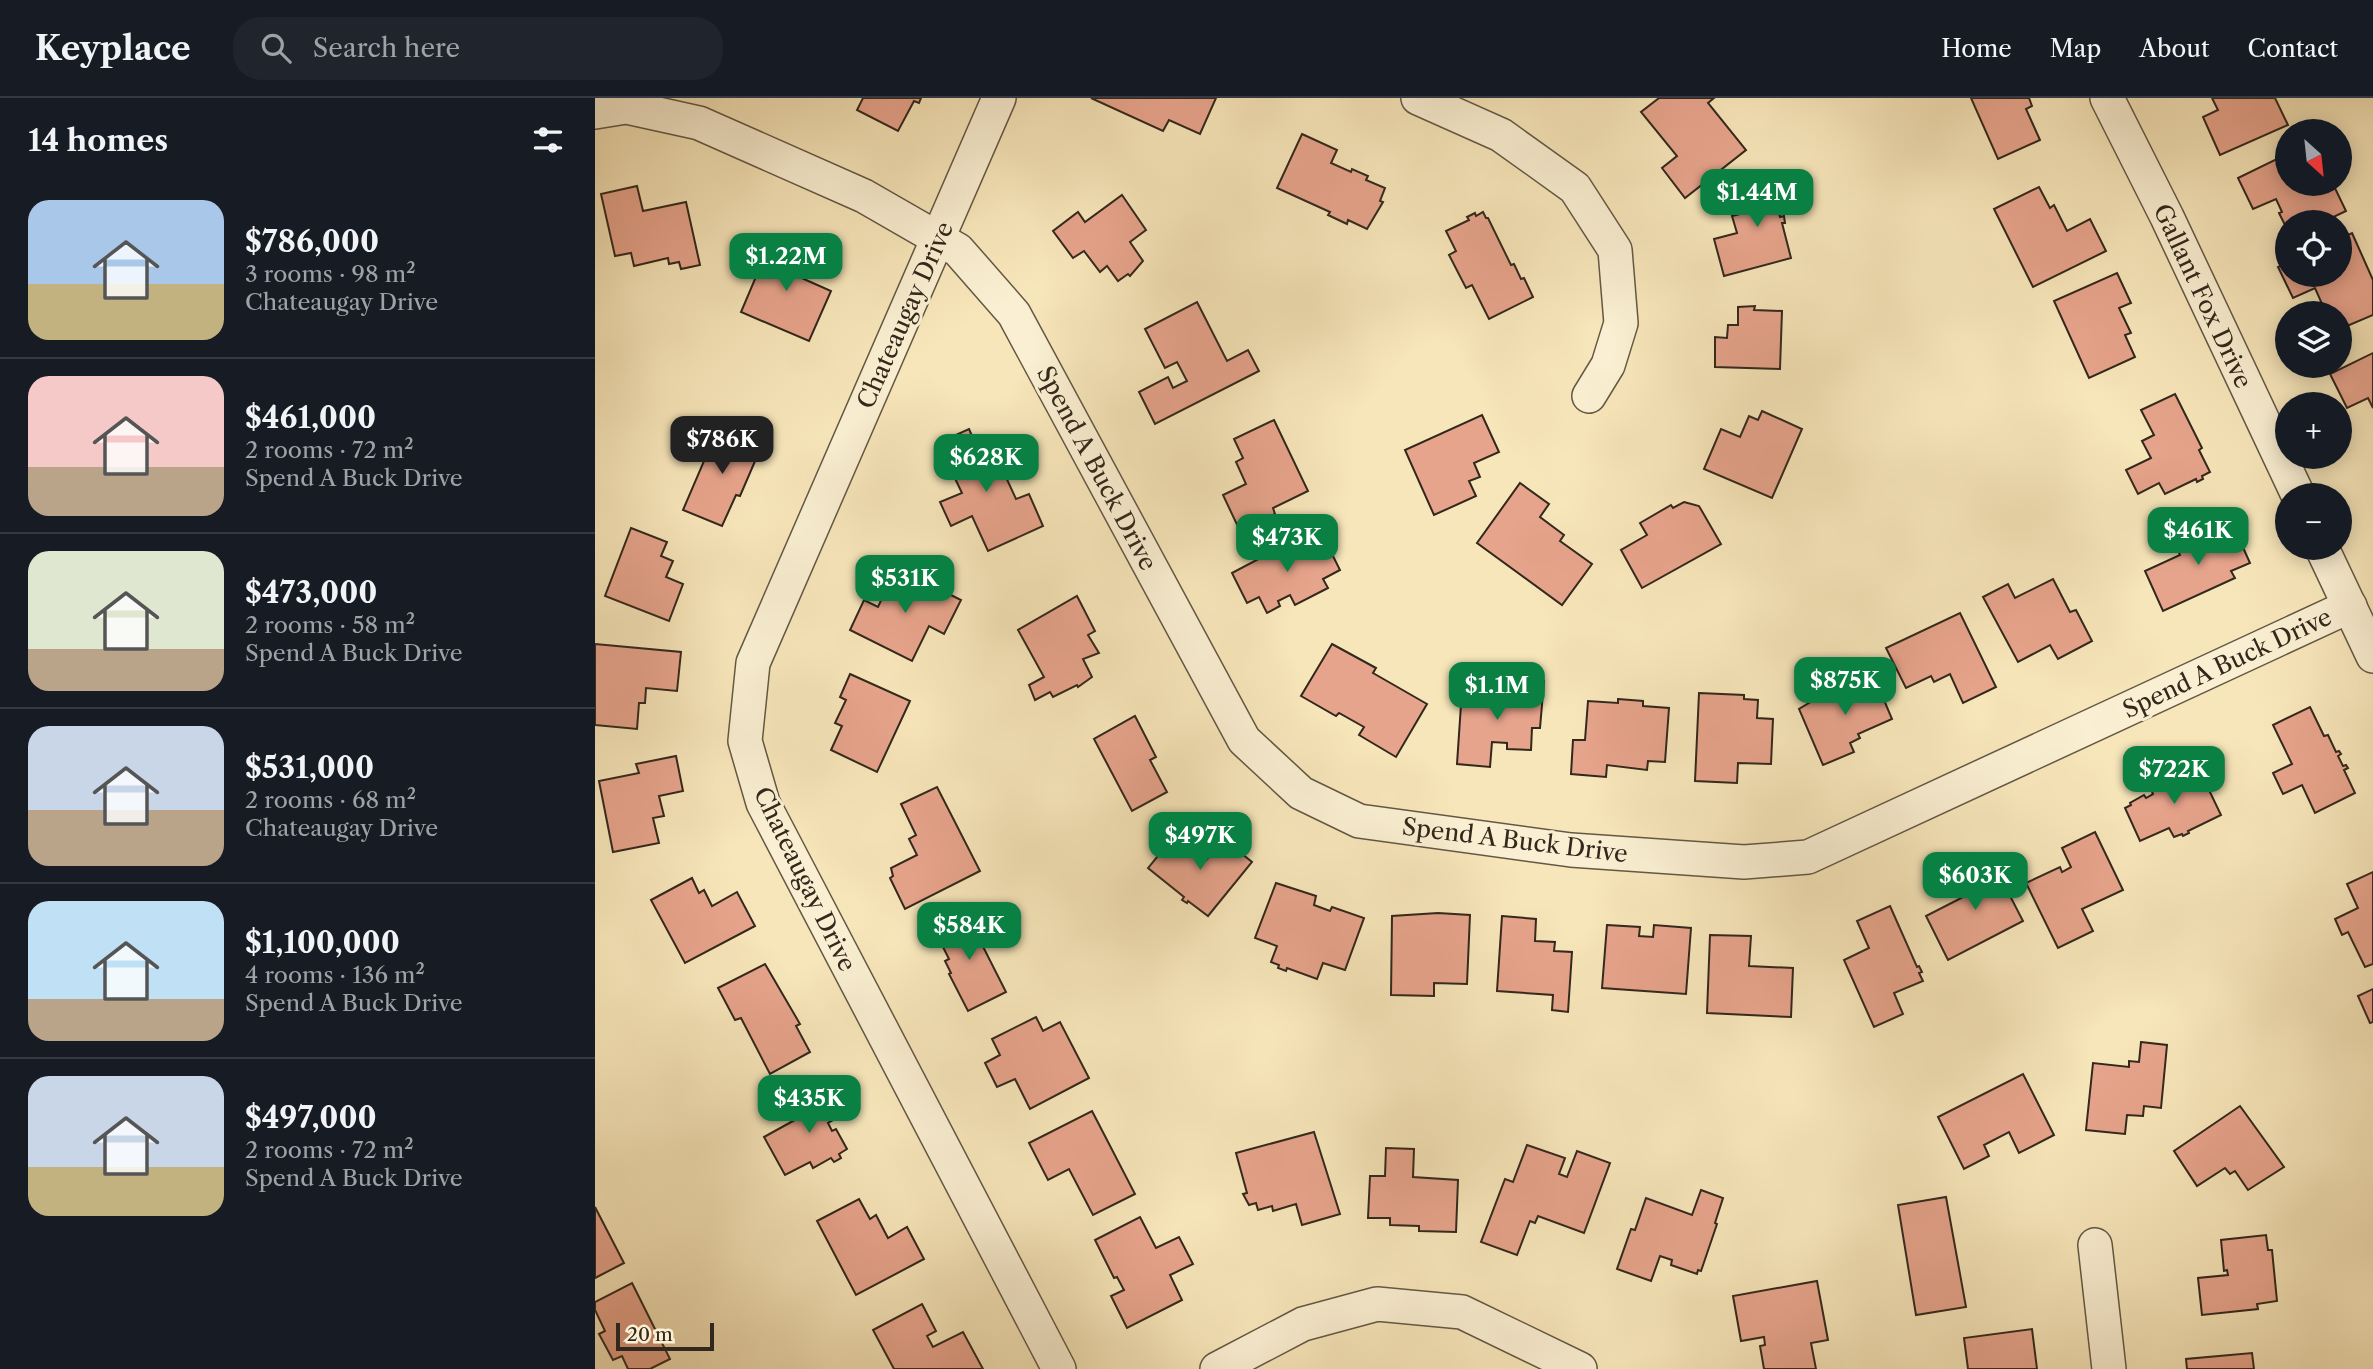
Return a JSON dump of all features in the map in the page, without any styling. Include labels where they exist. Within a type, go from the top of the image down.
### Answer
[{"type":"street","name":"Chateaugay Drive","points":[[999,98],[753,663],[745,741],[763,803],[1059,1369]]},
{"type":"street","points":[[1417,98],[1501,135],[1575,188],[1615,250],[1621,323],[1608,365],[1589,396]]},
{"type":"street","name":"Gallant Fox Drive","points":[[2107,98],[2167,217],[2292,483]]},
{"type":"street","name":"Spend A Buck Drive","points":[[595,112],[626,107],[699,122],[864,196],[958,250],[1014,314],[1244,740],[1301,793],[1359,821],[1571,849],[1744,862],[1808,857],[2350,606]]},
{"type":"street","points":[[2328,560],[2373,656]]},
{"type":"street","points":[[2095,1245],[2109,1369]]},
{"type":"street","points":[[1217,1369],[1303,1324],[1377,1304],[1462,1312],[1580,1369]]},
{"type":"building","points":[[863,98],[921,98],[919,103],[914,101],[898,131],[857,110]]},
{"type":"building","points":[[1091,98],[1216,98],[1200,134],[1169,120],[1163,131]]},
{"type":"building","points":[[1659,98],[1714,98],[1708,103],[1746,150],[1685,198],[1662,168],[1677,156],[1641,112]]},
{"type":"building","points":[[1971,98],[2029,98],[2032,106],[2026,109],[2040,140],[1998,159]]},
{"type":"building","points":[[2212,98],[2275,98],[2285,119],[2275,119],[2275,131],[2220,155],[2203,117],[2218,110]]},
{"type":"building","points":[[1302,134],[1337,150],[1331,163],[1368,176],[1366,180],[1385,188],[1380,201],[1383,202],[1367,229],[1348,220],[1347,224],[1328,215],[1330,212],[1277,188]]},
{"type":"building","points":[[2275,160],[2275,196],[2339,196],[2346,210],[2281,210],[2276,199],[2253,209],[2238,178]]},
{"type":"building","points":[[1788,178],[1794,201],[1777,205],[1780,217],[1784,216],[1785,223],[1782,223],[1791,258],[1724,276],[1714,239],[1737,233],[1732,216],[1740,214],[1734,192]]},
{"type":"building","points":[[637,186],[643,211],[686,202],[700,265],[681,269],[679,262],[669,264],[668,258],[634,266],[631,253],[615,256],[601,194]]},
{"type":"building","points":[[2039,187],[2050,208],[2054,205],[2067,231],[2090,219],[2106,251],[2033,287],[1994,209]]},
{"type":"building","points":[[1122,195],[1146,230],[1130,242],[1143,261],[1130,276],[1128,274],[1118,281],[1107,266],[1100,272],[1084,251],[1073,258],[1053,231],[1078,212],[1085,222]]},
{"type":"building","points":[[1483,212],[1511,265],[1514,264],[1521,279],[1524,278],[1533,297],[1489,319],[1472,285],[1466,288],[1449,255],[1456,251],[1446,231],[1469,220],[1467,217]]},
{"type":"building","points":[[2352,233],[2373,280],[2373,315],[2352,324],[2352,301],[2321,301],[2315,288],[2293,298],[2288,287],[2352,287]]},
{"type":"building","points":[[772,239],[807,254],[797,276],[831,291],[809,341],[741,312]]},
{"type":"building","points":[[2117,273],[2131,303],[2119,308],[2131,333],[2125,335],[2135,357],[2089,378],[2054,301]]},
{"type":"building","points":[[1197,302],[1227,361],[1248,350],[1259,371],[1155,424],[1139,392],[1168,377],[1173,388],[1187,381],[1177,362],[1165,368],[1145,329]]},
{"type":"building","points":[[1755,306],[1754,310],[1782,311],[1780,369],[1715,367],[1715,337],[1727,338],[1728,325],[1738,325],[1738,307]]},
{"type":"building","points":[[2373,353],[2373,408],[2368,398],[2352,406],[2352,392],[2339,392],[2332,378],[2352,378],[2352,363]]},
{"type":"building","points":[[2175,394],[2202,448],[2199,450],[2210,472],[2197,482],[2196,479],[2165,494],[2159,483],[2138,494],[2126,470],[2151,458],[2142,441],[2154,435],[2141,410]]},
{"type":"building","points":[[1762,411],[1802,429],[1772,498],[1704,469],[1721,429],[1740,437],[1749,416],[1758,420]]},
{"type":"building","points":[[1482,415],[1499,452],[1474,463],[1480,477],[1469,481],[1476,496],[1434,515],[1405,450]]},
{"type":"building","points":[[1274,420],[1308,491],[1273,508],[1275,514],[1240,531],[1223,495],[1246,484],[1236,462],[1243,458],[1234,439]]},
{"type":"building","points":[[719,426],[762,445],[740,496],[736,495],[722,526],[683,510]]},
{"type":"building","points":[[969,429],[980,455],[993,449],[1016,499],[1029,494],[1043,526],[988,551],[972,516],[951,526],[940,502],[962,493],[938,443]]},
{"type":"building","points":[[1520,483],[1549,504],[1540,517],[1564,535],[1560,541],[1592,564],[1562,605],[1477,543]]},
{"type":"building","points":[[1684,502],[1699,506],[1721,544],[1642,588],[1621,550],[1647,535],[1640,523],[1671,505],[1673,508]]},
{"type":"building","points":[[2232,523],[2250,563],[2231,571],[2235,578],[2163,611],[2145,571],[2180,555],[2177,548]]},
{"type":"building","points":[[631,528],[667,542],[661,556],[673,561],[666,577],[683,584],[669,621],[605,596]]},
{"type":"building","points":[[1302,536],[1309,550],[1326,542],[1340,570],[1323,579],[1328,588],[1295,605],[1290,595],[1278,601],[1280,606],[1267,613],[1259,597],[1247,603],[1232,573]]},
{"type":"building","points":[[896,568],[961,600],[944,634],[929,626],[912,661],[850,630],[864,600],[878,607]]},
{"type":"building","points":[[2053,579],[2070,612],[2076,610],[2092,641],[2058,659],[2050,645],[2018,662],[1983,597],[2008,584],[2015,598]]},
{"type":"building","points":[[1077,596],[1095,631],[1088,635],[1099,653],[1083,659],[1092,677],[1078,687],[1077,685],[1053,697],[1050,692],[1035,700],[1029,685],[1044,677],[1018,630]]},
{"type":"building","points":[[1960,613],[1996,687],[1963,703],[1950,674],[1934,682],[1931,676],[1906,688],[1886,648]]},
{"type":"building","points":[[595,644],[681,652],[677,691],[646,688],[645,703],[639,703],[637,729],[595,725]]},
{"type":"building","points":[[1332,644],[1376,668],[1373,673],[1427,704],[1396,757],[1359,735],[1364,727],[1339,713],[1336,716],[1301,696]]},
{"type":"building","points":[[850,674],[910,701],[877,772],[831,750],[842,726],[835,723],[846,700],[840,697]]},
{"type":"building","points":[[1873,674],[1892,719],[1858,734],[1860,738],[1850,743],[1854,752],[1823,765],[1799,709],[1834,693],[1832,690],[1845,688],[1843,683],[1851,680],[1852,683]]},
{"type":"building","points":[[1524,680],[1544,681],[1540,728],[1532,728],[1531,750],[1507,749],[1507,743],[1492,742],[1490,767],[1457,764],[1462,690],[1510,692],[1509,699],[1522,700]]},
{"type":"building","points":[[1699,693],[1744,695],[1744,699],[1758,700],[1757,718],[1773,719],[1771,764],[1738,763],[1737,783],[1695,781]]},
{"type":"building","points":[[1618,699],[1643,701],[1643,706],[1669,708],[1665,762],[1648,761],[1647,770],[1607,765],[1606,777],[1571,774],[1573,740],[1585,740],[1588,701],[1618,703]]},
{"type":"building","points":[[2310,707],[2324,736],[2328,735],[2336,752],[2341,754],[2338,756],[2343,766],[2348,768],[2344,770],[2355,793],[2315,813],[2302,785],[2283,794],[2273,773],[2292,764],[2273,725]]},
{"type":"building","points":[[1135,716],[1156,757],[1150,760],[1167,792],[1132,811],[1094,739]]},
{"type":"building","points":[[676,756],[683,791],[659,796],[664,816],[653,818],[659,843],[613,852],[599,781],[639,773],[636,764]]},
{"type":"building","points":[[2197,765],[2221,815],[2183,836],[2174,837],[2169,828],[2140,841],[2125,808],[2144,795],[2146,798],[2153,794],[2150,787],[2167,779],[2166,775],[2178,769],[2180,774]]},
{"type":"building","points":[[937,787],[980,871],[905,909],[890,878],[893,876],[891,868],[917,855],[909,839],[916,835],[901,804]]},
{"type":"building","points":[[2095,832],[2123,890],[2082,909],[2093,931],[2058,948],[2026,883],[2060,867],[2062,872],[2071,867],[2062,848]]},
{"type":"building","points":[[1175,835],[1206,860],[1223,839],[1252,862],[1208,916],[1188,901],[1187,903],[1182,900],[1184,897],[1148,868]]},
{"type":"building","points":[[1990,857],[2023,921],[1948,960],[1926,916],[1971,893],[1961,872]]},
{"type":"building","points":[[2373,872],[2373,964],[2365,967],[2348,932],[2342,935],[2335,919],[2358,908],[2347,884]]},
{"type":"building","points":[[692,878],[699,893],[704,890],[712,906],[737,892],[755,926],[685,963],[651,900]]},
{"type":"building","points":[[1276,883],[1316,896],[1314,905],[1330,911],[1332,907],[1364,918],[1345,970],[1323,963],[1317,979],[1287,968],[1286,971],[1271,962],[1277,946],[1255,938]]},
{"type":"building","points":[[1890,906],[1917,967],[1919,966],[1922,972],[1919,973],[1923,981],[1894,993],[1903,1014],[1874,1027],[1844,960],[1869,948],[1857,921]]},
{"type":"building","points":[[965,911],[1006,992],[968,1011],[949,974],[951,973],[945,961],[949,959],[933,927]]},
{"type":"building","points":[[1438,913],[1470,915],[1467,984],[1434,983],[1434,996],[1391,995],[1392,916]]},
{"type":"building","points":[[1502,916],[1536,919],[1535,941],[1555,942],[1554,951],[1572,952],[1568,1012],[1552,1010],[1553,995],[1497,991]]},
{"type":"building","points":[[1607,925],[1640,927],[1639,936],[1653,937],[1654,925],[1691,928],[1686,994],[1602,988]]},
{"type":"building","points":[[1710,935],[1751,936],[1749,966],[1793,968],[1791,1017],[1707,1013]]},
{"type":"building","points":[[765,964],[800,1024],[796,1026],[810,1052],[770,1074],[741,1018],[735,1020],[718,988]]},
{"type":"building","points":[[2373,989],[2373,1022],[2370,1023],[2358,996]]},
{"type":"building","points":[[1036,1017],[1043,1031],[1060,1022],[1089,1078],[1030,1109],[1015,1079],[997,1087],[985,1063],[1000,1055],[992,1039]]},
{"type":"building","points":[[2141,1042],[2167,1045],[2161,1108],[2144,1106],[2143,1116],[2127,1115],[2125,1134],[2086,1130],[2093,1063],[2129,1067],[2129,1061],[2139,1062]]},
{"type":"building","points":[[2023,1074],[2054,1135],[2019,1153],[2009,1132],[1984,1145],[1989,1156],[1964,1169],[1938,1117]]},
{"type":"building","points":[[827,1088],[842,1115],[828,1123],[832,1131],[836,1129],[847,1149],[839,1154],[841,1158],[834,1162],[831,1158],[813,1168],[810,1162],[785,1175],[764,1137],[802,1116],[796,1105]]},
{"type":"building","points":[[2240,1106],[2284,1167],[2248,1190],[2235,1171],[2230,1174],[2225,1168],[2197,1186],[2174,1151]]},
{"type":"building","points":[[1092,1111],[1135,1194],[1093,1215],[1069,1169],[1048,1180],[1029,1143]]},
{"type":"building","points":[[1314,1132],[1340,1214],[1302,1225],[1296,1204],[1273,1211],[1272,1206],[1258,1210],[1256,1203],[1249,1205],[1243,1194],[1247,1193],[1236,1153]]},
{"type":"building","points":[[1527,1145],[1565,1158],[1559,1174],[1567,1177],[1577,1151],[1610,1163],[1584,1233],[1538,1216],[1535,1223],[1530,1221],[1517,1255],[1481,1242],[1505,1179],[1513,1182]]},
{"type":"building","points":[[1386,1148],[1414,1149],[1413,1177],[1458,1180],[1456,1232],[1419,1231],[1419,1226],[1390,1225],[1390,1218],[1368,1218],[1370,1176],[1385,1176]]},
{"type":"building","points":[[1701,1190],[1723,1198],[1701,1271],[1698,1270],[1697,1274],[1671,1265],[1672,1260],[1660,1256],[1651,1281],[1617,1269],[1631,1229],[1635,1230],[1646,1198],[1692,1215]]},
{"type":"building","points":[[1946,1197],[1966,1307],[1916,1315],[1898,1205]]},
{"type":"building","points":[[859,1199],[870,1219],[876,1215],[888,1238],[907,1227],[924,1259],[856,1295],[817,1221]]},
{"type":"building","points":[[595,1207],[624,1263],[595,1278]]},
{"type":"building","points":[[1140,1217],[1156,1248],[1179,1237],[1193,1264],[1170,1275],[1182,1300],[1127,1328],[1111,1296],[1124,1290],[1117,1277],[1114,1278],[1095,1240]]},
{"type":"building","points":[[2266,1235],[2268,1250],[2272,1250],[2277,1301],[2257,1304],[2258,1309],[2202,1315],[2198,1278],[2228,1275],[2227,1270],[2224,1271],[2221,1240]]},
{"type":"building","points":[[1817,1281],[1828,1340],[1811,1343],[1816,1369],[1764,1369],[1760,1346],[1765,1345],[1764,1337],[1741,1341],[1733,1296]]},
{"type":"building","points":[[632,1283],[670,1359],[650,1369],[628,1369],[622,1356],[613,1360],[599,1334],[605,1331],[595,1310],[595,1302]]},
{"type":"building","points":[[922,1304],[936,1331],[927,1336],[933,1347],[963,1332],[983,1369],[894,1369],[873,1330]]},
{"type":"building","points":[[2032,1329],[2037,1369],[1968,1369],[1964,1338]]},
{"type":"building","points":[[2252,1353],[2254,1369],[2187,1369],[2186,1359]]}]
